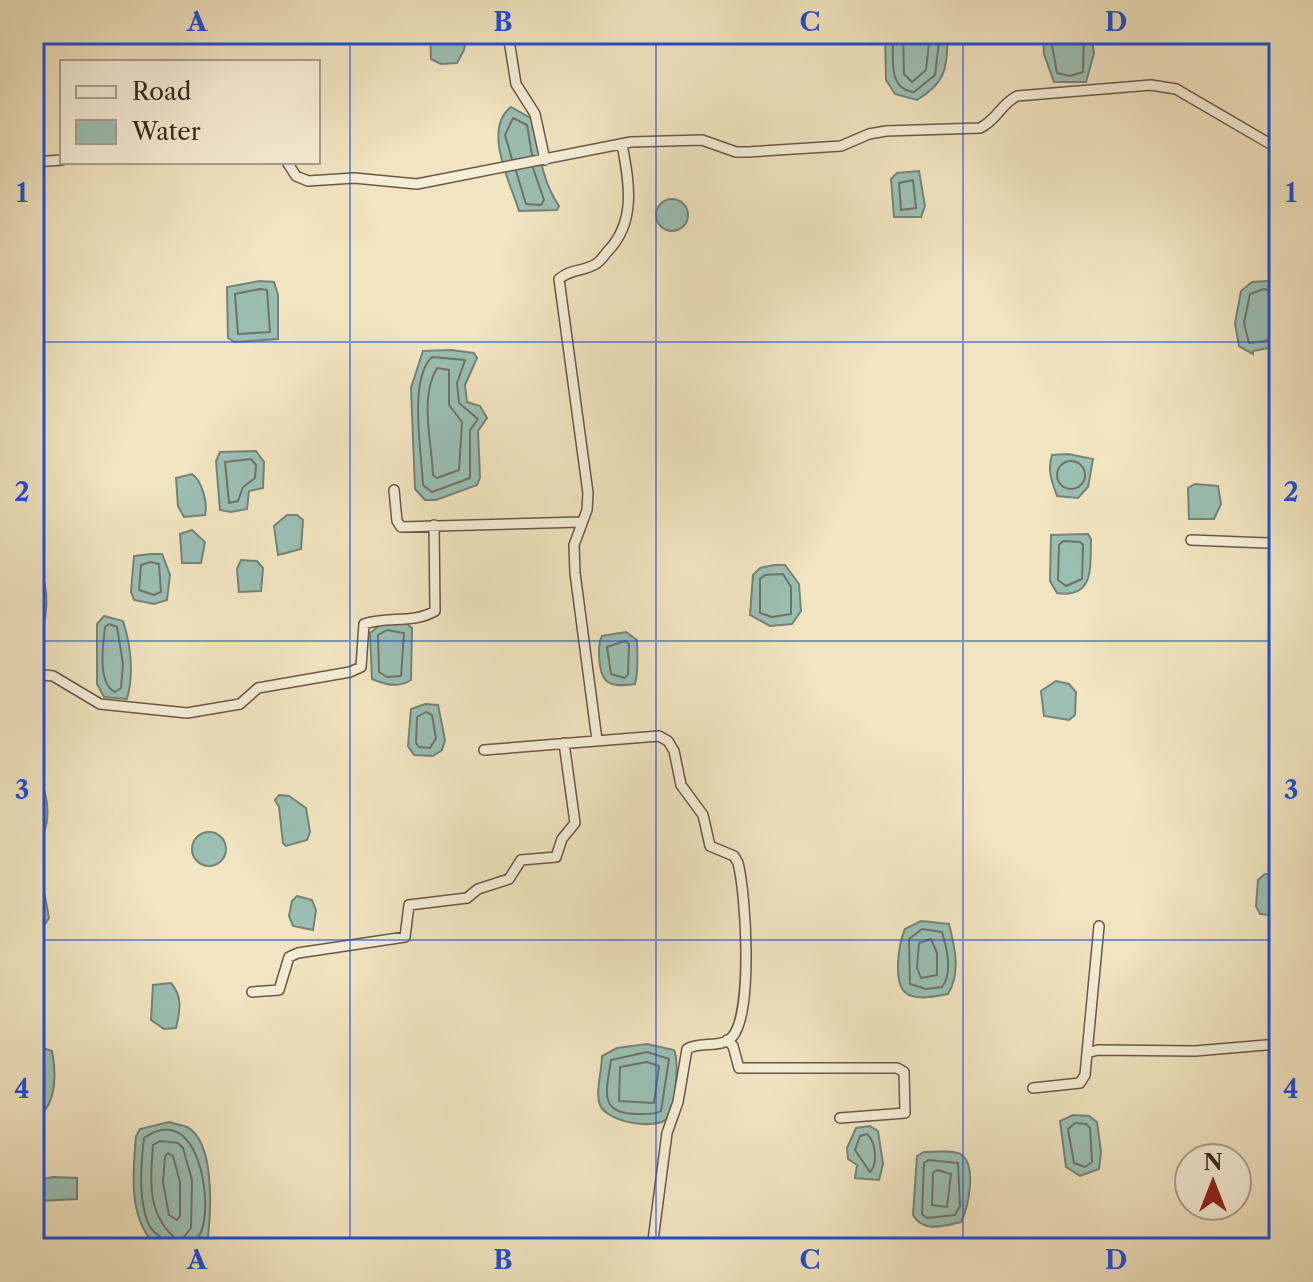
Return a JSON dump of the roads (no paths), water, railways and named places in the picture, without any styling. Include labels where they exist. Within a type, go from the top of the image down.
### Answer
[{"type":"street","points":[[508,34],[516,84],[535,114],[545,160]]},
{"type":"street","points":[[288,164],[296,176],[315,182],[354,178],[417,184],[622,144],[702,140],[736,152],[841,146],[869,134],[886,131],[980,128],[994,122],[1004,103],[1017,96],[1151,85],[1186,94],[1279,149]]},
{"type":"street","points":[[597,740],[575,573],[574,545],[588,493],[559,279],[570,269],[595,265],[616,244],[628,220],[627,171],[622,144]]},
{"type":"street","points":[[34,162],[60,160]]},
{"type":"street","points":[[394,490],[397,521],[401,527],[581,522]]},
{"type":"street","points":[[34,674],[53,676],[100,704],[187,713],[240,704],[258,688],[319,680],[350,672],[361,667],[364,624],[379,619],[422,618],[435,611],[434,525]]},
{"type":"street","points":[[1191,540],[1267,543],[1279,539]]},
{"type":"street","points":[[484,750],[659,736],[668,741],[674,751],[684,793],[703,815],[710,846],[734,856],[738,863],[746,913],[746,970],[737,1026],[733,1036],[727,1040],[687,1049],[678,1102],[667,1133],[652,1248]]},
{"type":"street","points":[[252,992],[279,990],[289,957],[298,953],[405,937],[409,905],[467,898],[478,889],[509,879],[521,860],[556,857],[562,839],[575,823],[564,743]]},
{"type":"street","points":[[1033,1088],[1080,1083],[1085,1075],[1099,926]]},
{"type":"street","points":[[727,1040],[733,1046],[739,1068],[828,1066],[897,1068],[904,1072],[905,1113],[840,1118]]},
{"type":"street","points":[[1087,1053],[1098,1050],[1195,1051],[1279,1044]]},
{"type":"water","points":[[430,34],[467,34],[457,63],[441,64],[431,59]]},
{"type":"water","points":[[885,34],[948,34],[947,56],[940,80],[917,100],[895,94],[886,80]]},
{"type":"water","points":[[1043,34],[1091,34],[1094,53],[1086,82],[1054,82],[1044,54]]},
{"type":"water","points":[[511,107],[534,120],[542,164],[548,186],[559,206],[557,210],[519,211],[505,172],[499,142],[503,117]]},
{"type":"water","points":[[919,171],[925,206],[921,217],[894,217],[891,179],[897,173]]},
{"type":"water","points":[[672,199],[683,204],[688,215],[683,226],[672,231],[661,226],[656,215],[661,204]]},
{"type":"water","points":[[260,281],[274,282],[278,295],[278,339],[235,342],[228,338],[227,287]]},
{"type":"water","points":[[1267,281],[1279,286],[1279,346],[1253,351],[1253,354],[1239,346],[1235,323],[1241,291],[1252,282]]},
{"type":"water","points":[[423,351],[474,353],[477,358],[465,385],[467,402],[480,406],[487,418],[478,431],[480,477],[477,485],[436,500],[425,500],[415,489],[411,388]]},
{"type":"water","points":[[256,451],[264,462],[263,488],[249,491],[247,509],[231,512],[220,510],[216,461],[220,452]]},
{"type":"water","points":[[1068,454],[1093,459],[1088,487],[1078,498],[1057,496],[1051,476],[1052,455]]},
{"type":"water","points":[[192,474],[203,493],[205,515],[184,517],[178,506],[176,478]]},
{"type":"water","points":[[1195,484],[1218,486],[1221,504],[1214,519],[1189,519],[1188,488]]},
{"type":"water","points":[[287,515],[297,515],[303,520],[301,549],[278,555],[274,526]]},
{"type":"water","points":[[192,530],[205,542],[201,563],[182,563],[180,534]]},
{"type":"water","points":[[1088,534],[1091,539],[1091,560],[1084,586],[1069,594],[1057,593],[1050,581],[1051,535]]},
{"type":"water","points":[[162,554],[170,575],[167,600],[154,604],[134,600],[131,592],[134,556]]},
{"type":"water","points":[[241,560],[257,561],[263,568],[261,591],[239,592],[237,569]]},
{"type":"water","points":[[34,564],[44,582],[46,606],[43,630],[34,649]]},
{"type":"water","points":[[785,565],[799,584],[801,611],[792,624],[770,626],[750,615],[753,575],[760,568]]},
{"type":"water","points":[[104,616],[123,621],[126,630],[131,669],[127,699],[104,697],[97,684],[97,624]]},
{"type":"water","points":[[384,622],[404,622],[412,628],[411,680],[397,685],[372,679],[370,633]]},
{"type":"water","points":[[626,632],[637,640],[635,684],[614,685],[602,674],[600,640],[602,636]]},
{"type":"water","points":[[1056,681],[1069,684],[1076,692],[1075,715],[1069,720],[1044,716],[1041,691]]},
{"type":"water","points":[[425,704],[438,705],[445,740],[442,750],[433,756],[414,755],[408,746],[411,709]]},
{"type":"water","points":[[34,772],[45,792],[47,809],[44,832],[34,836]]},
{"type":"water","points":[[279,795],[289,796],[306,808],[310,832],[307,840],[286,846],[283,843],[279,807],[275,800]]},
{"type":"water","points":[[209,832],[221,837],[226,849],[221,861],[209,866],[197,861],[192,849],[197,837]]},
{"type":"water","points":[[34,869],[41,875],[49,918],[34,940]]},
{"type":"water","points":[[1265,874],[1279,874],[1279,908],[1273,915],[1260,914],[1256,906],[1258,880]]},
{"type":"water","points":[[297,896],[312,900],[316,910],[313,930],[293,926],[289,916],[292,901]]},
{"type":"water","points":[[921,921],[949,924],[956,969],[948,994],[928,997],[909,995],[900,983],[898,964],[905,929]]},
{"type":"water","points":[[171,983],[179,999],[179,1016],[176,1028],[164,1029],[151,1020],[153,985]]},
{"type":"water","points":[[647,1044],[674,1050],[676,1084],[673,1105],[668,1118],[662,1122],[632,1123],[612,1116],[600,1105],[598,1088],[602,1056],[617,1048]]},
{"type":"water","points":[[34,1045],[52,1051],[55,1075],[48,1105],[44,1112],[34,1113]]},
{"type":"water","points":[[1073,1115],[1089,1116],[1097,1122],[1101,1152],[1099,1169],[1080,1176],[1066,1167],[1060,1121]]},
{"type":"water","points":[[169,1122],[187,1127],[196,1135],[207,1161],[210,1194],[208,1237],[195,1248],[153,1243],[139,1219],[136,1206],[133,1178],[136,1136],[140,1129]]},
{"type":"water","points":[[870,1126],[878,1131],[883,1164],[879,1180],[855,1178],[857,1165],[848,1159],[847,1148],[856,1128]]},
{"type":"water","points":[[924,1152],[954,1152],[967,1161],[970,1188],[961,1222],[928,1226],[917,1221],[913,1215],[917,1156]]},
{"type":"water","points":[[77,1178],[77,1199],[39,1201],[35,1185],[39,1180]]}]
